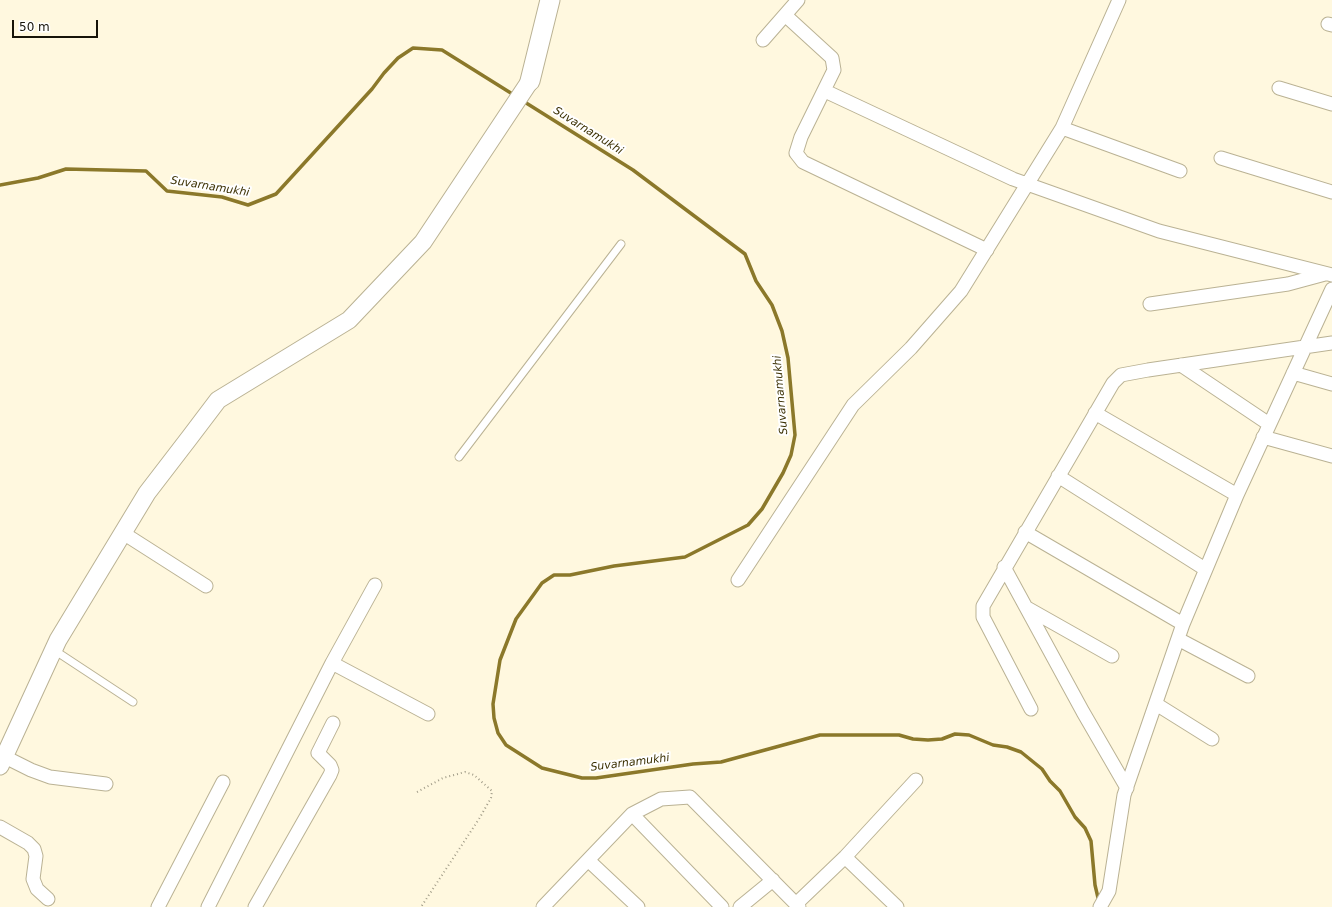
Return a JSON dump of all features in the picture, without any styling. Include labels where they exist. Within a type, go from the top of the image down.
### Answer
[{"type":"main road","points":[[530,81],[550,0]]},
{"type":"street","points":[[763,40],[798,0]]},
{"type":"street","points":[[738,580],[853,405],[910,348],[961,291],[988,250],[1062,128],[1119,0]]},
{"type":"street","points":[[785,15],[832,58],[834,70],[825,91],[801,136],[796,153],[803,162],[988,250]]},
{"type":"street","points":[[106,784],[50,776],[2,761],[54,650],[147,493],[218,400],[349,320],[424,242],[530,81]]},
{"type":"street","points":[[1279,88],[1332,104]]},
{"type":"street","points":[[825,91],[1027,184],[1159,231],[1329,274]]},
{"type":"street","points":[[1062,128],[1180,171]]},
{"type":"street","points":[[1221,158],[1332,192]]},
{"type":"street","points":[[1150,304],[1288,284],[1329,274]]},
{"type":"street","points":[[1100,907],[1109,891],[1127,788],[1178,639],[1205,569],[1237,495],[1332,289]]},
{"type":"street","points":[[1031,709],[983,617],[982,611],[986,600],[1004,567],[1113,383],[1121,375],[1332,343]]},
{"type":"street","points":[[1181,365],[1269,424]]},
{"type":"street","points":[[1293,373],[1332,384]]},
{"type":"street","points":[[1095,413],[1237,495]]},
{"type":"street","points":[[1263,436],[1332,456]]},
{"type":"street","points":[[1058,476],[1205,569]]},
{"type":"street","points":[[1025,532],[1184,624]]},
{"type":"street","points":[[123,533],[206,586]]},
{"type":"street","points":[[1004,567],[1127,788]]},
{"type":"street","points":[[208,907],[332,663],[375,585]]},
{"type":"street","points":[[1027,608],[1112,656]]},
{"type":"street","points":[[1178,639],[1248,676]]},
{"type":"street","points":[[332,663],[428,714]]},
{"type":"street","points":[[1156,704],[1212,739]]},
{"type":"street","points":[[255,907],[330,775],[332,770],[330,765],[318,753],[333,723]]},
{"type":"street","points":[[549,905],[588,860],[632,814],[661,799],[690,797],[797,906],[845,857],[916,780]]},
{"type":"street","points":[[158,907],[223,782]]},
{"type":"street","points":[[632,814],[722,907]]},
{"type":"street","points":[[0,827],[28,843],[34,849],[36,856],[33,879],[36,889],[48,899]]},
{"type":"street","points":[[845,857],[898,907]]},
{"type":"street","points":[[588,860],[638,907]]},
{"type":"street","points":[[740,907],[773,880]]},
{"type":"lane","points":[[459,457],[620,244]]},
{"type":"lane","points":[[54,650],[132,702]]},
{"type":"path","points":[[417,792],[443,778],[465,772],[474,775],[492,791],[491,798],[479,819],[421,907]]},
{"type":"waterway","name":"Suvarnamukhi","points":[[0,185],[38,178],[66,169],[146,171],[167,191],[222,197],[248,205],[276,194],[372,89],[398,58],[413,48],[442,50],[514,95]]},
{"type":"waterway","name":"Suvarnamukhi","points":[[523,101],[633,170],[745,254],[756,281],[772,305],[782,331],[788,358],[795,435],[791,455],[783,473],[762,509],[748,525],[685,557],[614,566],[570,575],[554,575],[542,583],[516,619],[500,660],[493,704],[494,718],[498,733],[506,745],[542,768],[582,778],[596,778],[693,764],[721,762],[820,735],[899,735],[913,739],[928,740],[942,739],[955,734],[969,735],[993,745],[1007,747],[1021,752],[1042,769],[1050,781],[1060,791],[1075,817],[1085,828],[1091,841],[1095,885],[1099,902]]}]
